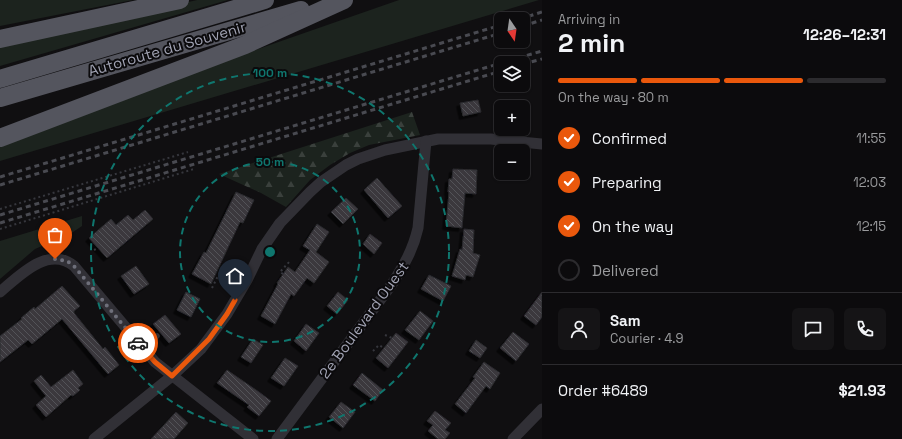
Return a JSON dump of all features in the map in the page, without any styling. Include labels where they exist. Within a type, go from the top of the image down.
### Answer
[{"type":"highway","points":[[0,39],[180,0]]},
{"type":"highway","name":"Autoroute du Souvenir","points":[[0,79],[265,0]]},
{"type":"highway","name":"Autoroute du Souvenir","points":[[0,98],[333,0]]},
{"type":"highway","points":[[0,138],[245,45],[344,0]]},
{"type":"street","points":[[94,439],[172,376],[201,349],[217,329],[247,280],[270,236],[280,223],[310,192],[332,174],[358,159],[385,150],[438,139],[469,138],[542,144]]},
{"type":"street","name":"2e Boulevard Ouest","points":[[277,439],[407,262],[415,242],[418,228],[426,141]]},
{"type":"street","points":[[0,292],[34,266],[48,259],[61,259],[67,261],[74,266],[155,362],[254,439]]},
{"type":"street","points":[[513,439],[542,409]]},
{"type":"lane","points":[[142,348],[157,336]]},
{"type":"path","points":[[0,209],[188,152]]},
{"type":"path","points":[[0,228],[194,169]]},
{"type":"path","points":[[94,250],[98,248]]},
{"type":"path","points":[[283,274],[280,272],[290,261]]},
{"type":"path","points":[[212,288],[223,266]]},
{"type":"path","points":[[385,335],[392,338]]},
{"type":"path","points":[[373,351],[379,345],[384,348]]},
{"type":"green space","points":[[0,0],[133,0],[0,26]]},
{"type":"green space","points":[[197,0],[228,0],[0,66],[0,46]]},
{"type":"green space","points":[[399,0],[539,0],[499,12],[494,12],[494,13],[0,161],[0,146],[195,71]]},
{"type":"green space","points":[[412,112],[420,135],[369,145],[350,153],[330,165],[310,180],[286,207],[261,193],[219,174]]},
{"type":"green space","points":[[82,216],[82,226],[58,242],[35,249],[0,279],[0,241]]},
{"type":"building","points":[[478,100],[481,112],[463,116],[460,103]]},
{"type":"building","points":[[453,169],[477,170],[476,194],[465,193],[462,228],[446,226],[449,179],[452,179]]},
{"type":"building","points":[[377,178],[402,206],[388,218],[364,190]]},
{"type":"building","points":[[236,192],[254,200],[243,223],[240,222],[211,284],[192,274],[204,252],[206,253]]},
{"type":"building","points":[[346,198],[358,209],[343,224],[331,212]]},
{"type":"building","points":[[145,210],[153,219],[107,258],[89,238],[111,219],[116,225],[128,215],[133,220]]},
{"type":"building","points":[[317,224],[329,232],[316,252],[329,262],[314,283],[307,278],[294,296],[291,294],[275,324],[261,316],[278,284],[277,283],[288,267],[295,272],[310,250],[303,246]]},
{"type":"building","points":[[464,229],[474,230],[473,253],[480,255],[473,277],[466,275],[465,280],[452,276],[460,249],[462,250]]},
{"type":"building","points":[[370,234],[382,243],[374,254],[363,244]]},
{"type":"building","points":[[136,266],[149,284],[134,294],[121,276]]},
{"type":"building","points":[[429,275],[451,286],[443,301],[421,289]]},
{"type":"building","points":[[62,286],[80,306],[74,311],[74,313],[103,349],[105,347],[119,365],[108,374],[62,319],[32,344],[28,340],[0,362],[0,336],[22,319],[21,318],[34,307],[35,309]]},
{"type":"building","points":[[186,292],[200,299],[191,317],[177,310]]},
{"type":"building","points":[[338,292],[348,300],[337,314],[327,306]]},
{"type":"building","points":[[542,292],[542,317],[536,325],[524,316]]},
{"type":"building","points":[[420,311],[433,321],[419,340],[405,330]]},
{"type":"building","points":[[165,315],[181,334],[169,343],[153,324]]},
{"type":"building","points":[[306,324],[319,333],[306,351],[294,341]]},
{"type":"building","points":[[513,332],[529,344],[516,361],[500,348]]},
{"type":"building","points":[[396,333],[408,342],[388,368],[376,358]]},
{"type":"building","points":[[253,339],[263,345],[251,363],[241,357]]},
{"type":"building","points":[[476,340],[487,348],[480,358],[469,351]]},
{"type":"building","points":[[285,358],[298,366],[284,386],[271,378]]},
{"type":"building","points":[[484,362],[500,373],[490,389],[486,386],[466,413],[455,404],[475,378],[473,377]]},
{"type":"building","points":[[73,370],[83,384],[78,388],[80,390],[73,396],[71,395],[46,417],[36,405],[46,396],[34,381],[41,375],[51,387]]},
{"type":"building","points":[[227,370],[271,401],[259,416],[247,407],[249,405],[217,383]]},
{"type":"building","points":[[362,373],[383,390],[375,401],[353,385]]},
{"type":"building","points":[[341,402],[355,412],[343,428],[329,417]]},
{"type":"building","points":[[435,411],[451,423],[445,430],[450,433],[445,439],[438,439],[428,431],[433,425],[427,421]]},
{"type":"building","points":[[176,412],[188,423],[174,439],[151,439]]},
{"type":"railway","points":[[530,16],[542,12]]},
{"type":"railway","points":[[530,24],[542,20]]},
{"type":"railway","points":[[0,177],[494,27]]},
{"type":"railway","points":[[0,185],[494,35]]},
{"type":"railway","points":[[525,56],[542,51]]},
{"type":"railway","points":[[530,62],[542,59]]},
{"type":"railway","points":[[0,215],[494,65]]},
{"type":"railway","points":[[0,223],[494,73]]},
{"type":"way so far","points":[[55,259],[67,261],[74,266],[138,343]]},
{"type":"route","points":[[138,343],[162,369],[172,376],[201,349],[217,329],[235,300]]}]
